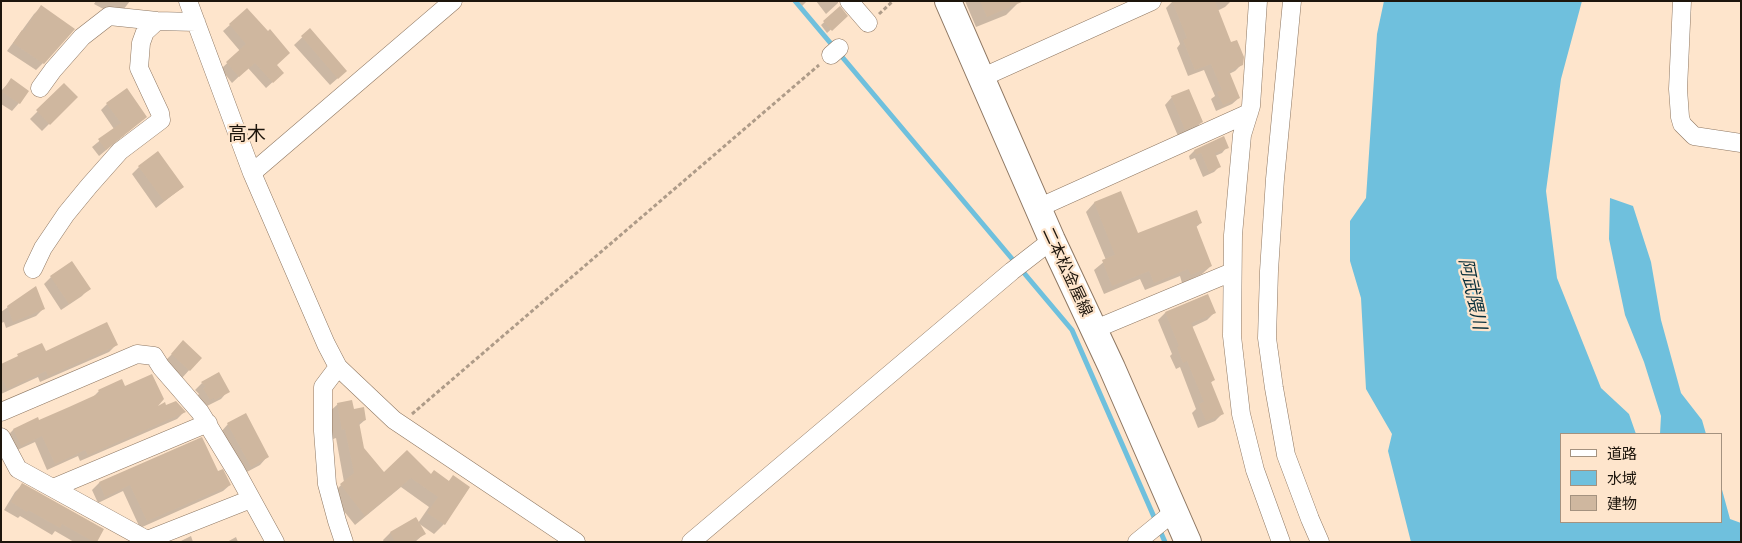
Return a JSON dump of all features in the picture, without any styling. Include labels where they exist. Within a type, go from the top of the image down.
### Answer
[{"type":"main road","name":"二本松金屋線","points":[[948,1],[1093,330],[1165,519],[1188,542]]},
{"type":"street","points":[[188,1],[252,173],[326,344],[338,367],[400,424],[576,542]]},
{"type":"street","points":[[252,173],[453,1]]},
{"type":"street","points":[[849,1],[868,23]]},
{"type":"street","points":[[981,78],[1152,1]]},
{"type":"street","points":[[1258,1],[1251,106],[1242,135],[1233,235],[1232,336],[1241,414],[1255,470],[1281,542]]},
{"type":"street","points":[[1292,1],[1268,271],[1267,338],[1286,455],[1320,542]]},
{"type":"street","points":[[1682,1],[1678,89],[1682,124],[1694,136],[1741,143]]},
{"type":"street","points":[[40,88],[82,37],[109,16],[157,21],[196,22]]},
{"type":"street","points":[[32,269],[43,248],[66,214],[107,165],[120,151],[161,120],[160,113],[139,68],[144,32],[157,21]]},
{"type":"street","points":[[1038,208],[1249,114]]},
{"type":"street","points":[[691,542],[1018,266],[1052,240]]},
{"type":"street","points":[[1093,330],[1232,272]]},
{"type":"street","points":[[1,412],[137,354],[154,356],[208,423],[275,542]]},
{"type":"street","points":[[338,367],[324,387],[323,432],[327,484],[344,542]]},
{"type":"street","points":[[53,488],[208,423]]},
{"type":"street","points":[[1,437],[18,469],[147,541],[250,499]]},
{"type":"street","points":[[1137,542],[1165,519]]},
{"type":"path","points":[[400,424],[835,52]]},
{"type":"water","name":"阿武隈川","points":[[1384,1],[1582,1],[1561,79],[1546,191],[1557,278],[1601,388],[1629,414],[1636,433],[1560,433],[1560,523],[1722,523],[1722,490],[1730,519],[1741,523],[1741,542],[1411,542],[1388,451],[1392,434],[1366,389],[1361,298],[1350,261],[1350,221],[1366,198],[1377,34]]},
{"type":"water","points":[[1610,198],[1633,206],[1651,262],[1661,320],[1681,393],[1702,420],[1706,433],[1660,433],[1661,416],[1644,362],[1625,315],[1609,239]]},
{"type":"building","points":[[980,1],[1024,1],[987,17]]},
{"type":"building","points":[[1172,1],[1215,1],[1231,42],[1237,40],[1244,57],[1243,65],[1229,71],[1240,98],[1223,105],[1217,92],[1222,90],[1211,64],[1195,70],[1183,40],[1187,38]]},
{"type":"building","points":[[41,5],[75,29],[44,64],[13,43],[22,30],[24,31]]},
{"type":"building","points":[[840,6],[848,16],[832,31],[823,21]]},
{"type":"building","points":[[247,8],[268,31],[270,29],[290,53],[277,65],[284,73],[273,83],[255,63],[239,77],[226,62],[246,44],[229,24]]},
{"type":"building","points":[[310,28],[347,71],[338,79],[301,36]]},
{"type":"building","points":[[11,78],[29,91],[20,104],[2,92]]},
{"type":"building","points":[[64,83],[78,97],[50,125],[36,110]]},
{"type":"building","points":[[127,88],[147,117],[106,150],[98,139],[121,123],[106,103]]},
{"type":"building","points":[[1189,89],[1203,122],[1185,130],[1171,96]]},
{"type":"building","points":[[1224,136],[1229,148],[1215,153],[1221,167],[1209,172],[1201,153],[1196,155],[1194,150]]},
{"type":"building","points":[[158,151],[184,187],[164,201],[138,166]]},
{"type":"building","points":[[1121,191],[1138,233],[1197,210],[1202,223],[1196,225],[1212,266],[1191,275],[1188,269],[1154,283],[1149,271],[1112,286],[1102,260],[1115,255],[1094,202]]},
{"type":"building","points":[[72,261],[91,289],[69,304],[50,276]]},
{"type":"building","points":[[36,286],[45,309],[13,322],[7,306]]},
{"type":"building","points":[[1208,294],[1216,313],[1191,323],[1215,380],[1211,382],[1224,414],[1206,421],[1199,404],[1204,402],[1187,361],[1183,363],[1177,347],[1179,346],[1165,312]]},
{"type":"building","points":[[107,322],[118,345],[48,376],[46,371],[7,389],[1,376],[1,364],[18,356],[17,354],[42,343],[46,351]]},
{"type":"building","points":[[183,340],[202,358],[190,371],[171,354]]},
{"type":"building","points":[[219,372],[230,392],[215,400],[214,398],[210,400],[203,388],[206,387],[201,382]]},
{"type":"building","points":[[152,374],[164,399],[158,406],[165,402],[166,405],[176,401],[186,412],[88,455],[85,450],[55,464],[42,436],[21,446],[13,429],[38,417],[39,420],[100,393],[98,390],[122,379],[125,386]]},
{"type":"building","points":[[352,400],[354,409],[364,407],[366,420],[359,422],[364,448],[384,472],[407,450],[431,474],[434,470],[449,481],[453,475],[470,487],[445,525],[427,513],[438,497],[411,478],[365,516],[340,484],[354,473],[345,429],[342,430],[337,403]]},
{"type":"building","points":[[246,413],[269,457],[251,467],[227,423]]},
{"type":"building","points":[[202,437],[218,471],[223,469],[231,485],[147,521],[130,485],[105,497],[99,482]]},
{"type":"building","points":[[22,483],[104,529],[97,542],[62,524],[60,528],[11,502]]},
{"type":"building","points":[[416,517],[426,534],[411,542],[395,542],[390,532]]},
{"type":"waterway","points":[[795,1],[1072,330],[1165,542]]},
{"type":"district","name":"高木","points":[[247,135]]}]
